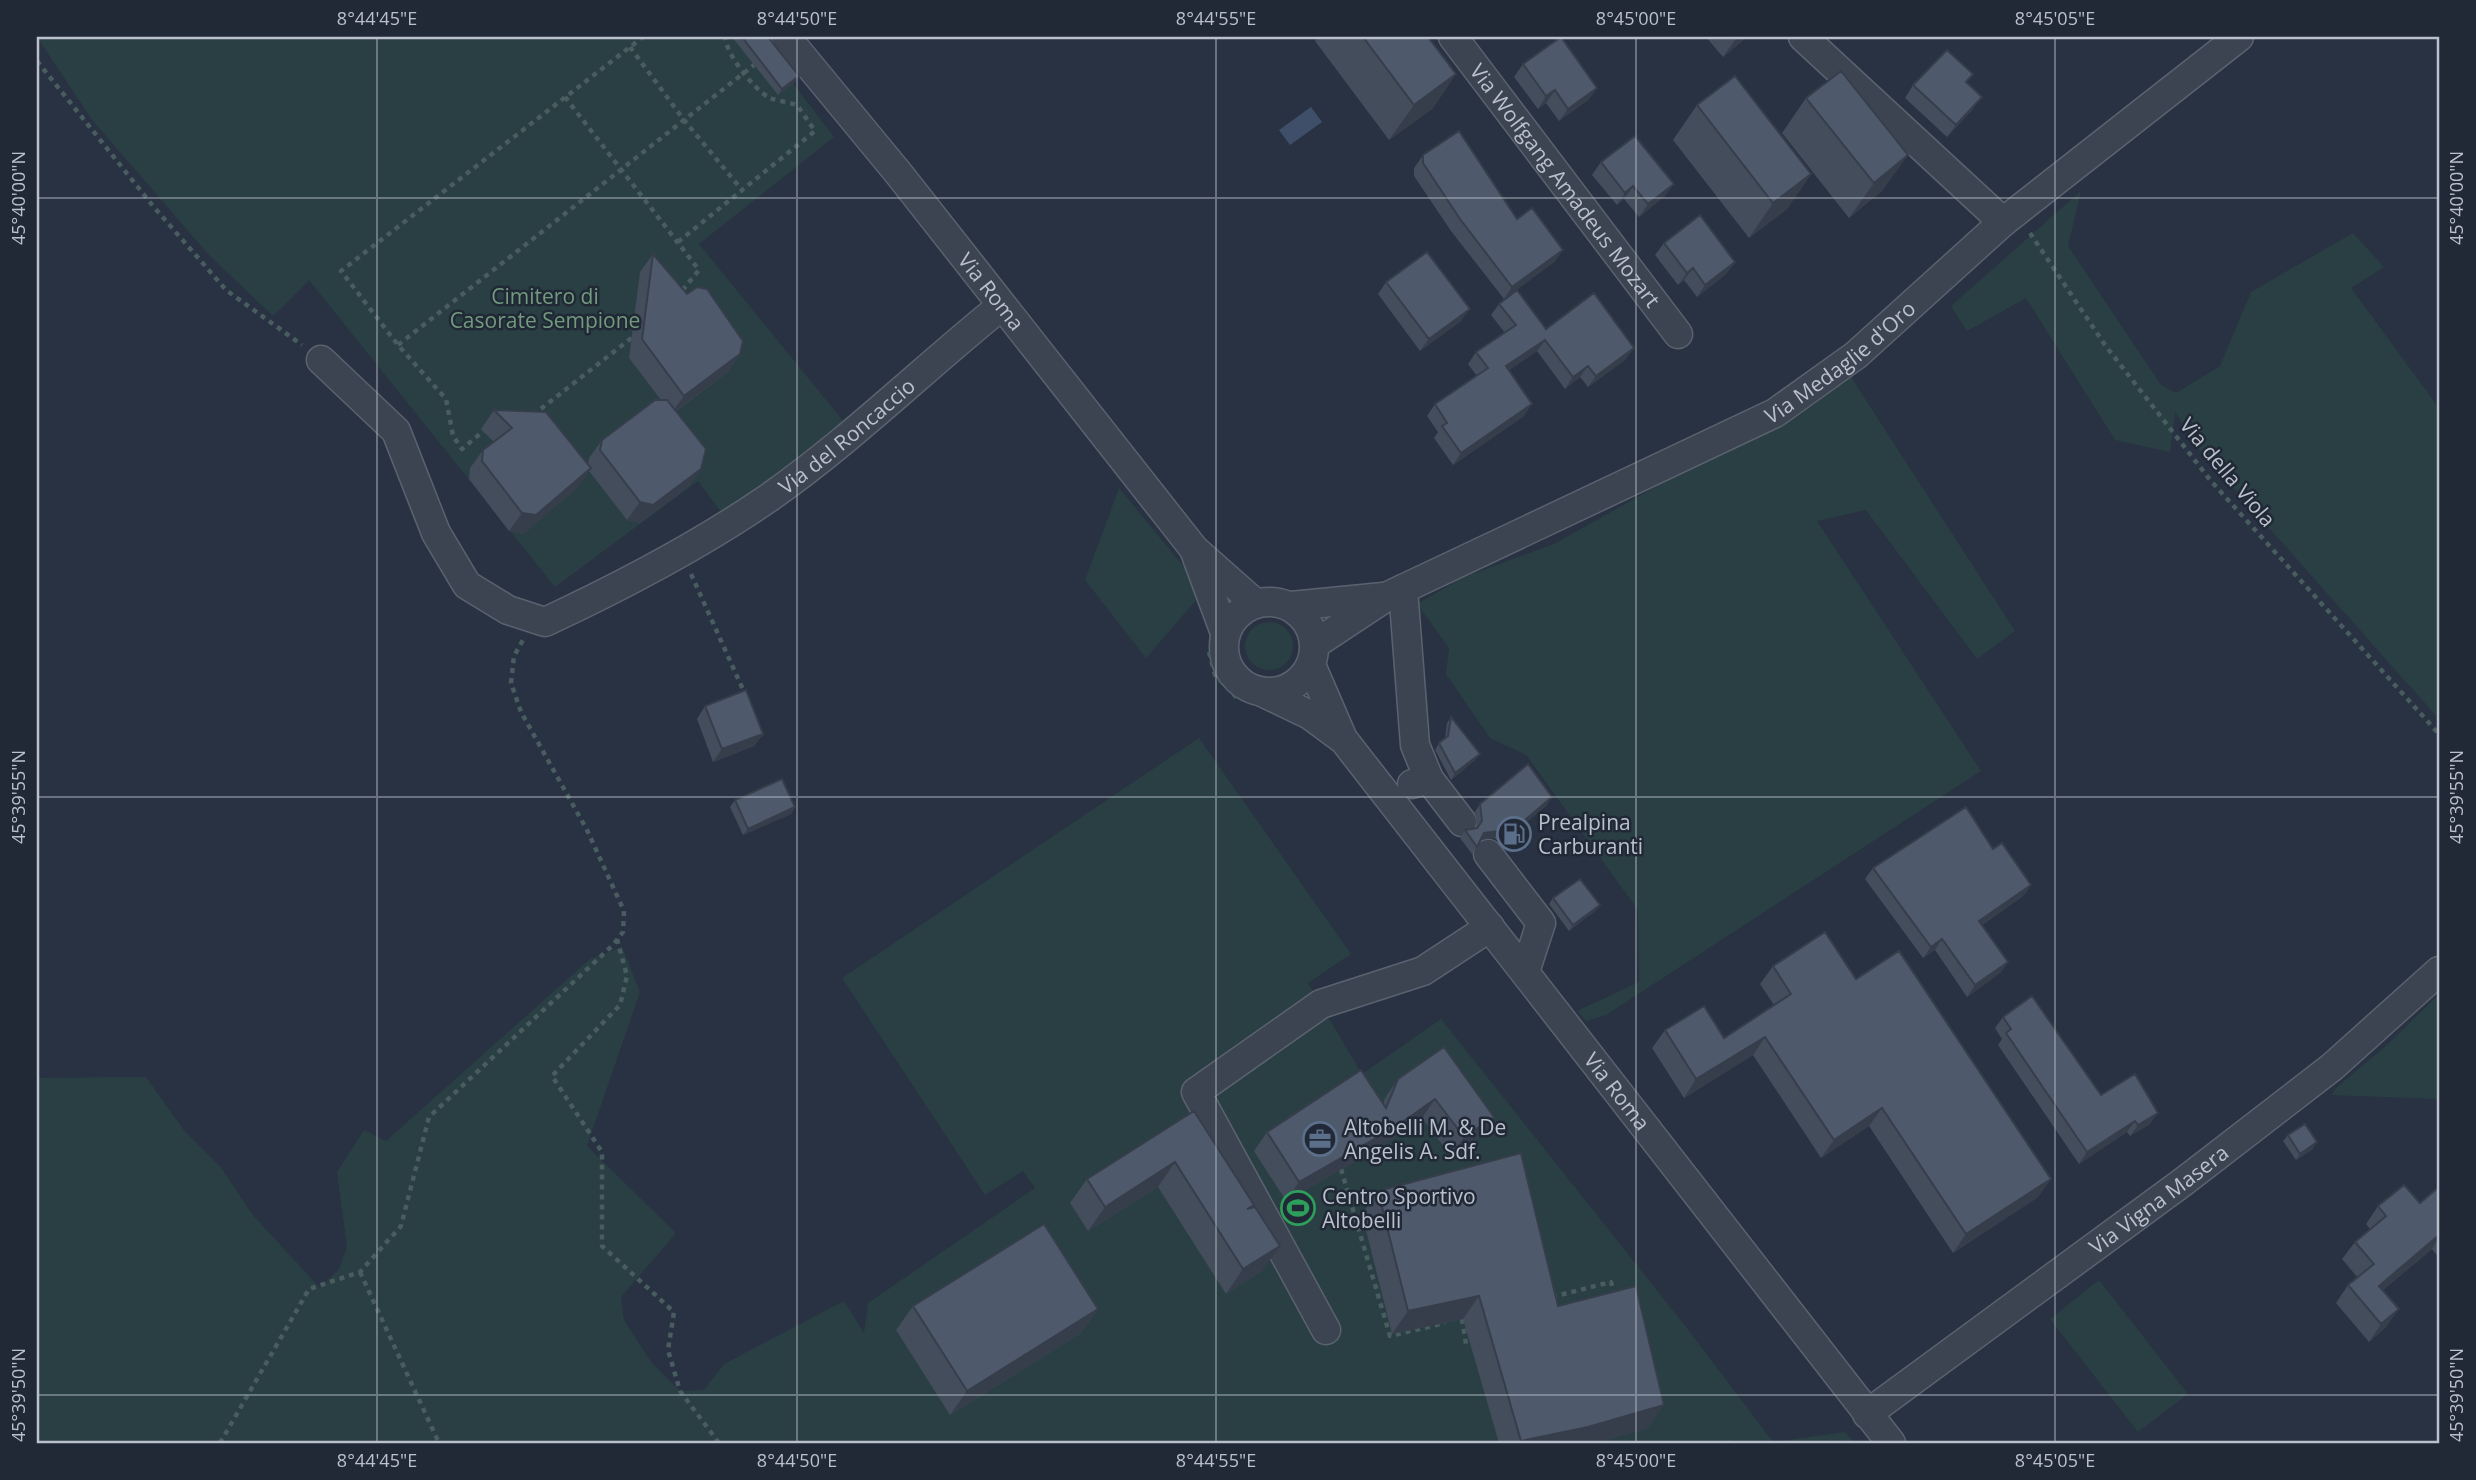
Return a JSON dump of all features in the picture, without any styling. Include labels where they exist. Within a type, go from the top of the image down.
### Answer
[{"type":"street","name":"Via Roma","points":[[786,37],[899,174],[1000,307],[1194,549],[1255,603]]},
{"type":"street","name":"Via Wolfgang Amadeus Mozart","points":[[1453,37],[1678,334]]},
{"type":"street","points":[[1803,37],[2010,217]]},
{"type":"street","name":"Via Medaglie d'Oro","points":[[1313,654],[1394,593],[1775,413],[1856,355],[2010,217],[2239,37]]},
{"type":"street","name":"Via del Roncaccio","points":[[545,622],[660,566],[680,551],[758,505],[830,452],[1000,307]]},
{"type":"street","points":[[321,360],[396,431],[436,533],[467,584],[508,610],[545,622]]},
{"type":"street","name":"Via Roma","points":[[1194,549],[1225,633],[1223,648],[1235,677],[1247,687],[1310,715],[1343,739],[1891,1443]]},
{"type":"street","points":[[1394,593],[1415,745],[1429,779],[1462,822]]},
{"type":"street","name":"Via Medaglie d'Oro","points":[[1291,606],[1394,593]]},
{"type":"street","points":[[1225,633],[1242,610],[1255,603],[1273,601],[1291,606]]},
{"type":"street","name":"Via Roma","points":[[1291,606],[1307,622],[1313,654],[1343,739]]},
{"type":"street","points":[[1262,692],[1291,687],[1313,654]]},
{"type":"street","points":[[1386,791],[1429,779]]},
{"type":"street","points":[[1488,854],[1541,923],[1525,972]]},
{"type":"street","points":[[1326,1330],[1196,1092],[1321,1004],[1423,971],[1490,927]]},
{"type":"street","name":"Via Vigna Masera","points":[[1867,1414],[2183,1182],[2332,1067],[2439,971]]},
{"type":"path","points":[[490,426],[462,449],[453,436],[446,399],[398,345],[341,271],[643,37]]},
{"type":"path","points":[[678,242],[815,131],[797,105],[768,97],[743,73],[726,44],[725,37]]},
{"type":"path","points":[[629,47],[684,120],[743,190]]},
{"type":"path","points":[[37,61],[153,206],[226,290],[321,360]]},
{"type":"path","points":[[398,345],[754,65]]},
{"type":"path","points":[[565,97],[699,270],[671,302]]},
{"type":"path","name":"Via della Viola","points":[[2010,217],[2211,481],[2439,734]]},
{"type":"path","points":[[530,416],[614,354],[643,328]]},
{"type":"path","points":[[680,551],[746,696]]},
{"type":"path","points":[[220,1443],[309,1289],[360,1272],[401,1226],[429,1117],[613,945],[623,932],[624,911],[587,830],[521,712],[511,683],[514,656],[522,641],[545,622]]},
{"type":"path","points":[[758,730],[762,741]]},
{"type":"path","points":[[617,939],[627,976],[620,1005],[552,1076],[602,1152],[602,1246],[674,1312],[668,1350],[680,1391],[719,1443]]},
{"type":"path","points":[[1341,1170],[1390,1336],[1448,1322]]},
{"type":"path","points":[[360,1272],[439,1443]]},
{"type":"path","points":[[1549,1297],[1611,1282],[1617,1306]]},
{"type":"path","points":[[1462,1319],[1466,1344]]},
{"type":"path","points":[[1726,1443],[1732,1443]]},
{"type":"green space","name":"Cimitero di Casorate Sempione","points":[[37,37],[758,37],[834,137],[699,244],[844,422],[726,519],[698,481],[555,587],[309,280],[273,316],[209,255],[93,121]]},
{"type":"green space","points":[[2081,191],[2068,246],[2161,385],[2176,393],[2220,366],[2251,292],[2353,233],[2384,267],[2351,288],[2439,408],[2439,719],[2198,448],[2175,412],[2170,452],[2115,440],[2026,298],[1967,331],[1951,306]]},
{"type":"green space","points":[[1851,377],[2015,631],[1977,659],[1866,510],[1817,521],[1981,771],[1606,1015],[1586,1021],[1577,1011],[1639,982],[1638,910],[1526,755],[1490,738],[1446,674],[1449,648],[1417,604],[1464,577],[1554,544]]},
{"type":"green space","points":[[1119,488],[1189,573],[1197,599],[1146,658],[1085,580]]},
{"type":"green space","points":[[1269,622],[1286,629],[1293,646],[1286,663],[1269,670],[1252,663],[1245,646],[1252,629]]},
{"type":"green space","points":[[1199,738],[1351,954],[1308,983],[1362,1074],[1441,1019],[1690,1332],[1773,1442],[1845,1432],[1854,1443],[37,1443],[37,1078],[146,1077],[186,1133],[222,1169],[252,1214],[320,1288],[339,1269],[347,1247],[337,1172],[364,1130],[386,1141],[590,959],[622,947],[640,992],[587,1146],[676,1233],[621,1297],[624,1320],[651,1362],[680,1391],[704,1390],[724,1364],[844,1301],[864,1333],[868,1303],[1035,1188],[1023,1171],[985,1195],[842,978]]},
{"type":"green space","points":[[2439,994],[2439,1099],[2331,1095],[2387,1045]]},
{"type":"green space","points":[[2099,1280],[2188,1394],[2138,1432],[2050,1319]]},
{"type":"water","points":[[1311,107],[1322,122],[1290,145],[1279,130]]},
{"type":"building","points":[[742,37],[768,37],[799,76],[782,89]]},
{"type":"building","points":[[1363,37],[1428,37],[1456,74],[1414,105]]},
{"type":"building","points":[[1561,37],[1597,88],[1568,109],[1555,90],[1546,96],[1523,64]]},
{"type":"building","points":[[1947,50],[1973,74],[1966,82],[1982,97],[1956,125],[1913,85]]},
{"type":"building","points":[[1841,71],[1908,155],[1874,183],[1806,98]]},
{"type":"building","points":[[1735,76],[1811,174],[1773,203],[1697,105]]},
{"type":"building","points":[[1459,131],[1517,219],[1532,208],[1563,250],[1512,287],[1460,219],[1423,163],[1423,155]]},
{"type":"building","points":[[1635,136],[1674,184],[1648,204],[1633,186],[1625,193],[1601,162]]},
{"type":"building","points":[[1700,215],[1735,262],[1705,285],[1693,268],[1687,273],[1664,243]]},
{"type":"building","points":[[1427,252],[1470,309],[1429,339],[1386,282]]},
{"type":"building","points":[[653,254],[687,294],[697,287],[707,289],[743,341],[740,354],[684,396],[642,339]]},
{"type":"building","points":[[1517,290],[1546,329],[1594,293],[1634,348],[1596,376],[1588,366],[1573,377],[1545,340],[1506,366],[1532,404],[1461,453],[1442,426],[1447,423],[1435,404],[1488,368],[1476,352],[1516,325],[1499,304]]},
{"type":"building","points":[[655,400],[667,400],[706,449],[701,469],[653,505],[640,502],[600,450],[602,440]]},
{"type":"building","points":[[494,410],[546,412],[591,468],[536,515],[522,513],[482,461],[483,450],[512,428]]},
{"type":"building","points":[[746,690],[763,734],[722,749],[705,706]]},
{"type":"building","points":[[1451,717],[1480,754],[1455,773],[1439,743],[1448,736]]},
{"type":"building","points":[[1528,764],[1552,797],[1506,836],[1499,831],[1484,833],[1477,847],[1465,830],[1477,828],[1482,821],[1480,804]]},
{"type":"building","points":[[782,779],[795,807],[748,829],[735,800]]},
{"type":"building","points":[[1966,807],[1993,849],[2002,843],[2031,885],[1979,921],[2008,962],[1975,985],[1942,939],[1931,947],[1873,868]]},
{"type":"building","points":[[1580,879],[1600,905],[1573,925],[1553,898]]},
{"type":"building","points":[[1825,932],[1856,979],[1899,951],[2051,1179],[1966,1234],[1882,1108],[1834,1140],[1765,1037],[1696,1079],[1665,1030],[1704,1006],[1724,1038],[1791,994],[1773,966]]},
{"type":"building","points":[[2032,996],[2101,1095],[2135,1074],[2158,1113],[2138,1125],[2135,1121],[2087,1152],[2006,1033],[2011,1029],[2003,1017]]},
{"type":"building","points":[[1444,1047],[1494,1117],[1464,1137],[1435,1099],[1397,1126],[1299,1182],[1267,1132],[1361,1070],[1386,1108],[1398,1079]]},
{"type":"building","points":[[1194,1111],[1254,1205],[1247,1209],[1255,1207],[1280,1246],[1243,1269],[1175,1162],[1105,1207],[1087,1179]]},
{"type":"building","points":[[2305,1124],[2317,1142],[2300,1154],[2288,1135]]},
{"type":"building","points":[[1521,1153],[1558,1306],[1636,1286],[1664,1405],[1588,1427],[1521,1441],[1479,1296],[1408,1311],[1378,1191]]},
{"type":"building","points":[[2404,1185],[2420,1203],[2439,1187],[2439,1235],[2379,1286],[2399,1309],[2381,1324],[2348,1285],[2374,1264],[2355,1242],[2386,1216],[2378,1206]]},
{"type":"building","points":[[1044,1224],[1098,1309],[967,1391],[913,1306]]},
{"type":"place","name":"Prealpina Carburanti","points":[[1514,834]]},
{"type":"place","name":"Altobelli M. & De Angelis A. Sdf.","points":[[1320,1139]]},
{"type":"place","name":"Centro Sportivo Altobelli","points":[[1298,1208]]}]
